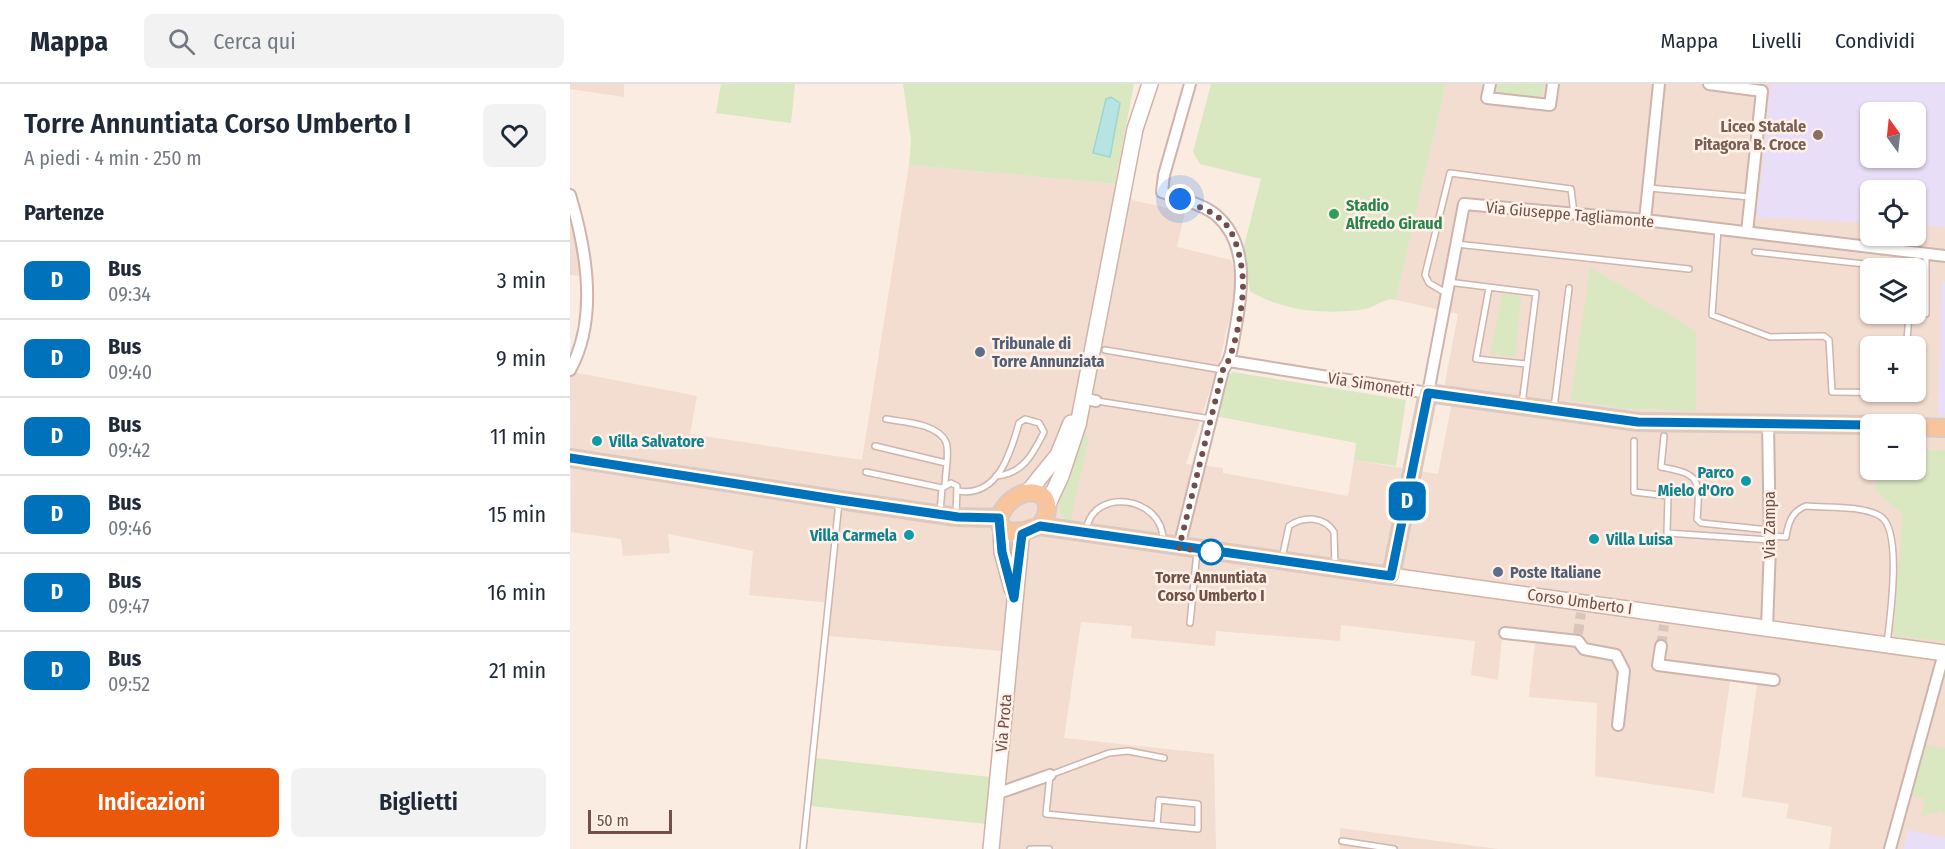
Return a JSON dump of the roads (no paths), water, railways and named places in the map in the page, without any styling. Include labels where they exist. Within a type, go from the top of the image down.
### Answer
[{"type":"main road","name":"Via Simonetti","points":[[1428,393],[1638,422],[1860,425]]},
{"type":"main road","name":"Via Giuseppe Tagliamonte","points":[[1391,576],[1428,393]]},
{"type":"main road","points":[[1926,427],[1945,428]]},
{"type":"main road","name":"Corso Umberto I","points":[[570,458],[1000,523],[1011,532],[1040,519],[1079,533],[1391,576]]},
{"type":"main road","name":"Corso Umberto I","points":[[1028,492],[1043,497],[1040,519]]},
{"type":"main road","points":[[1000,523],[1004,504],[1028,492]]},
{"type":"street","points":[[1028,492],[1058,455],[1089,400],[1135,129],[1150,84]]},
{"type":"street","points":[[1171,546],[1226,366],[1243,284],[1241,265],[1230,230],[1215,214],[1162,192],[1190,84]]},
{"type":"street","points":[[1490,84],[1486,98],[1550,105],[1553,84]]},
{"type":"street","points":[[1645,220],[1659,84]]},
{"type":"street","points":[[1709,84],[1762,91],[1747,232]]},
{"type":"street","points":[[570,195],[580,234],[586,286],[582,336],[570,370]]},
{"type":"street","name":"Via Giuseppe Tagliamonte","points":[[1428,393],[1464,204],[1645,220],[1945,256]]},
{"type":"street","name":"Via Simonetti","points":[[1226,366],[1428,393]]},
{"type":"street","name":"Via Prota","points":[[991,849],[1021,539],[1040,519],[1075,440],[1089,400]]},
{"type":"street","name":"Via Zampa","points":[[1767,628],[1770,535],[1768,423]]},
{"type":"street","points":[[1000,523],[1002,552],[1014,598]]},
{"type":"street","name":"Corso Umberto I","points":[[1391,576],[1582,608],[1665,619],[1767,628],[1944,653]]},
{"type":"street","points":[[1504,633],[1578,638],[1584,649],[1611,652],[1622,665],[1618,725]]},
{"type":"street","points":[[1661,646],[1658,665],[1774,680]]},
{"type":"street","points":[[1890,849],[1944,653]]},
{"type":"street","points":[[996,794],[1050,775]]},
{"type":"lane","points":[[1522,405],[1536,293],[1489,288],[1447,288],[1429,283],[1425,274],[1450,173],[1571,189],[1574,214]]},
{"type":"lane","points":[[1649,188],[1750,197]]},
{"type":"lane","points":[[1718,229],[1712,315],[1770,337],[1824,336],[1829,340],[1832,392],[1860,392]]},
{"type":"lane","points":[[1456,244],[1689,269]]},
{"type":"lane","points":[[1755,252],[1860,264]]},
{"type":"lane","points":[[1926,252],[1926,258]]},
{"type":"lane","points":[[1489,288],[1476,359],[1527,364]]},
{"type":"lane","points":[[1554,410],[1569,288]]},
{"type":"lane","points":[[1106,351],[1226,366]]},
{"type":"lane","points":[[1089,400],[1211,419]]},
{"type":"lane","points":[[886,419],[924,426],[942,436],[947,444],[943,486],[948,515]]},
{"type":"lane","points":[[958,491],[968,493],[981,490],[1009,459],[1019,423],[1025,419],[1039,423],[1044,432],[1022,469],[1009,475],[996,476]]},
{"type":"lane","points":[[1664,436],[1661,467],[1685,471],[1693,476],[1700,490],[1697,519],[1701,523],[1786,537],[1788,523],[1798,509],[1806,506],[1867,511],[1882,516],[1888,524],[1896,578],[1887,644]]},
{"type":"lane","points":[[1634,441],[1634,492],[1668,496],[1667,533],[1770,535]]},
{"type":"lane","points":[[875,446],[946,463]]},
{"type":"lane","points":[[866,472],[943,486],[951,483],[957,486],[958,491],[948,515]]},
{"type":"lane","points":[[803,849],[840,500]]},
{"type":"lane","points":[[1079,533],[1097,508],[1113,502],[1143,506],[1151,510],[1171,546]]},
{"type":"lane","points":[[1281,561],[1289,525],[1303,519],[1329,525],[1334,532],[1334,568]]},
{"type":"lane","points":[[1190,623],[1197,550]]},
{"type":"lane","points":[[1157,825],[1159,800],[1198,804],[1198,829],[1157,825],[1046,814],[1050,775],[1109,753],[1128,752],[1164,758]]},
{"type":"lane","points":[[1342,841],[1394,849]]},
{"type":"lane","points":[[1030,849],[1049,849]]},
{"type":"water","points":[[1111,97],[1120,103],[1110,157],[1093,153],[1106,99]]},
{"type":"tunnel","points":[[1578,634],[1581,613]]},
{"type":"tunnel","points":[[1661,646],[1664,625]]},
{"type":"place","name":"Liceo Statale Pitagora B. Croce","points":[[1818,135]]},
{"type":"place","name":"Stadio Alfredo Giraud","points":[[1334,214]]},
{"type":"place","name":"Tribunale di Torre Annunziata","points":[[980,352]]},
{"type":"place","name":"Villa Salvatore","points":[[597,441]]},
{"type":"place","name":"Parco Mielo d'Oro","points":[[1746,481]]},
{"type":"place","name":"Villa Carmela","points":[[909,535]]},
{"type":"place","name":"Villa Luisa","points":[[1594,539]]},
{"type":"place","name":"Torre Annuntiata Corso Umberto I","points":[[1211,552]]},
{"type":"place","name":"Poste Italiane","points":[[1498,572]]}]
